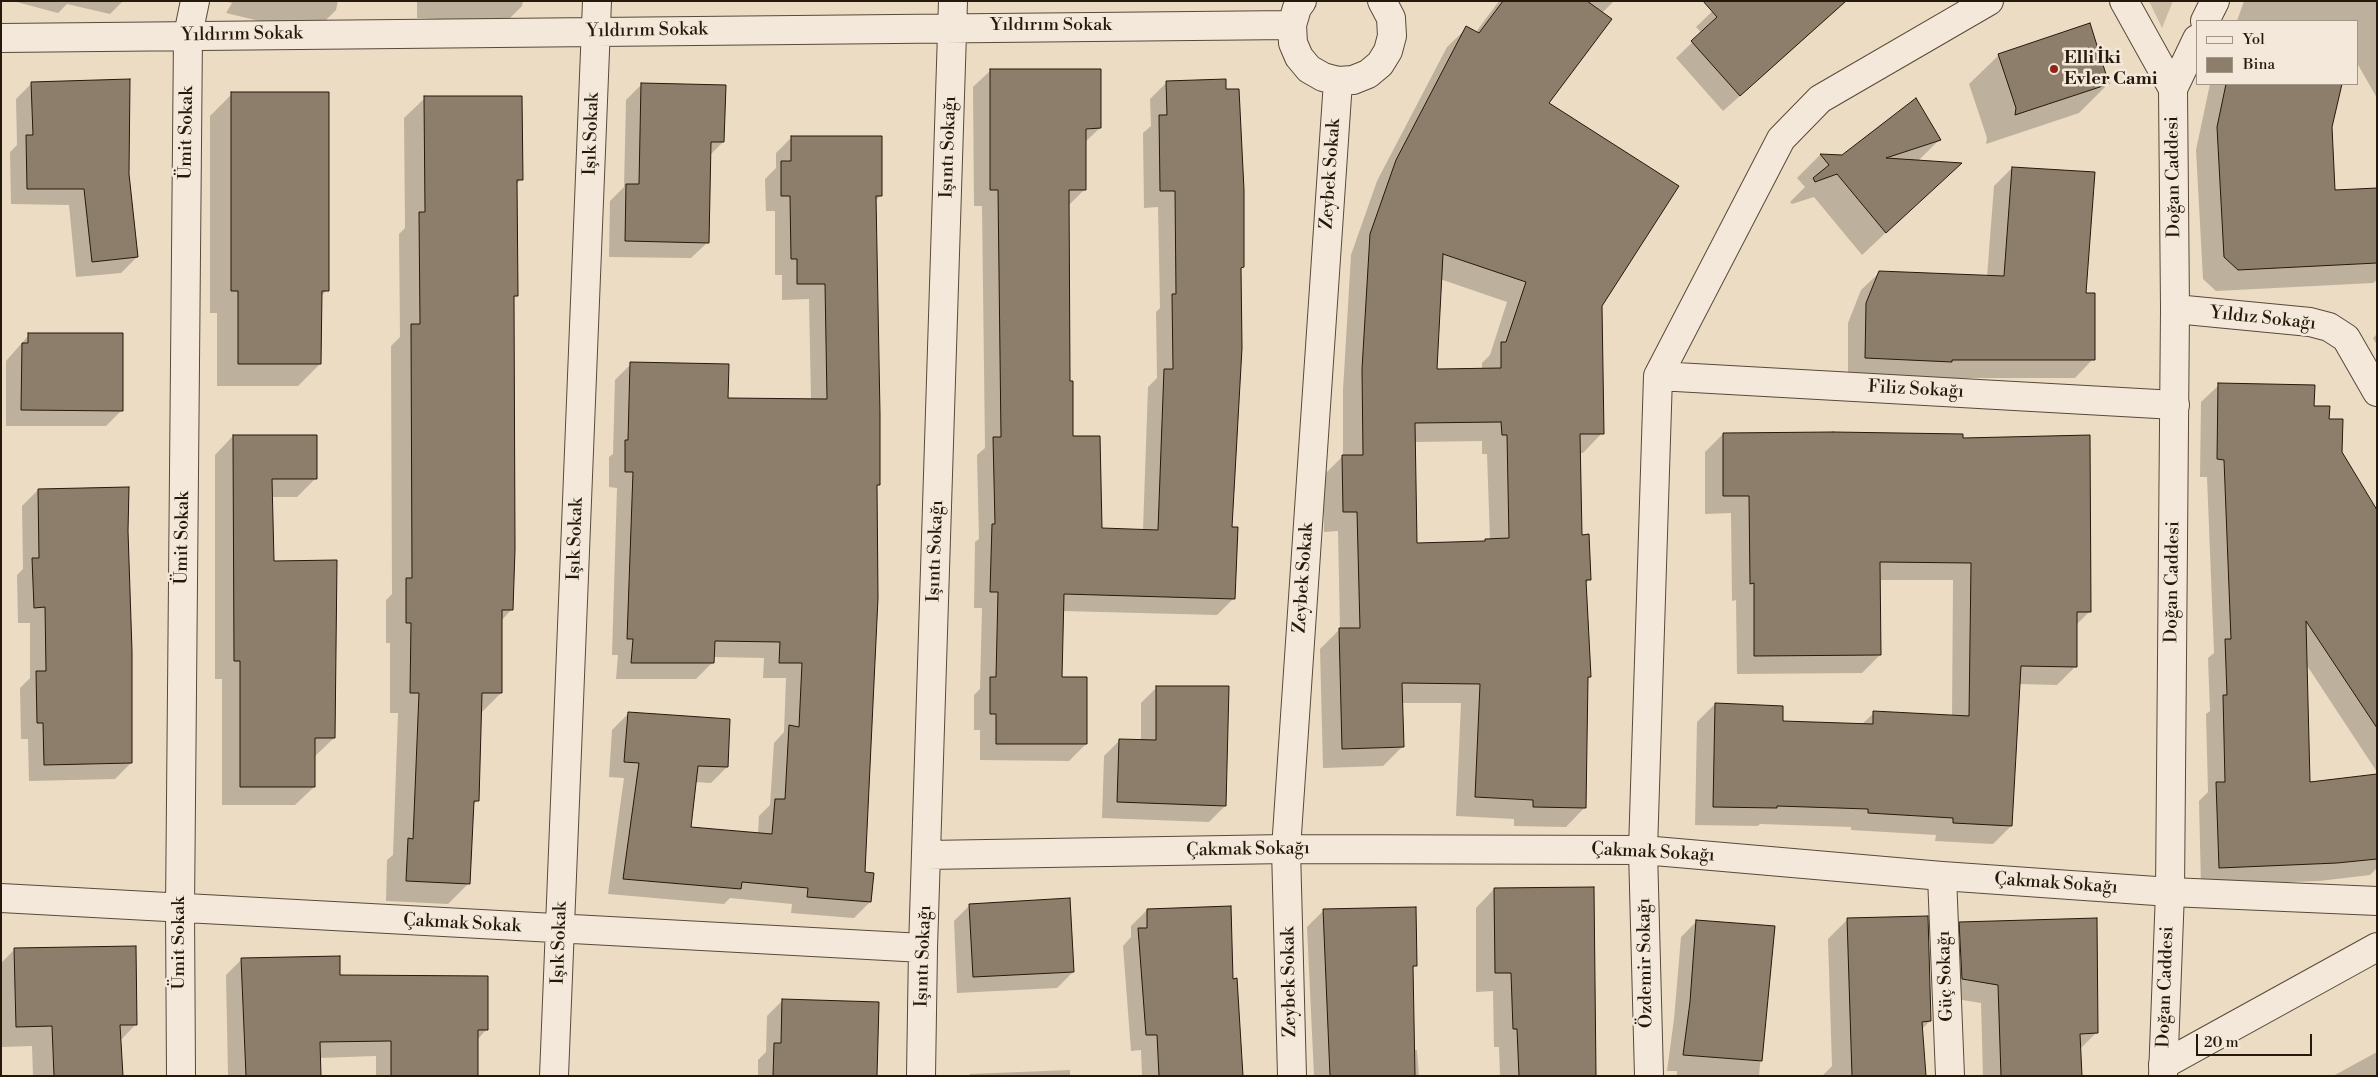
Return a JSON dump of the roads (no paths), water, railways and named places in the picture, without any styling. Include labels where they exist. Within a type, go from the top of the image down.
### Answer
[{"type":"street","name":"Ümit Sokak","points":[[182,1076],[180,908],[188,35],[195,1]]},
{"type":"street","name":"Işık Sokak","points":[[554,1076],[597,1]]},
{"type":"street","points":[[1658,376],[1781,139],[1820,99],[1989,1]]},
{"type":"street","name":"Doğan Caddesi","points":[[2124,1],[2173,89]]},
{"type":"street","points":[[2206,20],[2215,1]]},
{"type":"street","points":[[1297,13],[1293,43],[1299,57],[1309,69],[1323,77],[1338,81],[1353,80],[1368,74],[1380,64],[1388,51],[1392,36],[1391,18],[1383,2]]},
{"type":"street","name":"Yıldırım Sokak","points":[[1,38],[596,31],[953,14],[1297,13]]},
{"type":"street","name":"Işıntı Sokağı","points":[[921,1076],[923,948],[953,14]]},
{"type":"street","name":"Doğan Caddesi","points":[[2163,1070],[2170,892],[2175,405],[2173,89],[2196,41]]},
{"type":"street","name":"Zeybek Sokak","points":[[1292,1076],[1286,849],[1338,81]]},
{"type":"street","name":"Yıldız Sokağı","points":[[2175,309],[2310,322],[2329,327],[2346,338],[2377,392]]},
{"type":"street","name":"Filiz Sokağı","points":[[1658,376],[2175,405]]},
{"type":"street","name":"Özdemir Sokağı","points":[[1649,1076],[1643,850],[1658,376]]},
{"type":"street","name":"Çakmak Sokağı","points":[[927,855],[1286,849],[1643,850],[1942,876],[2170,892],[2377,901]]},
{"type":"street","name":"Güç Sokağı","points":[[1942,876],[1950,1076]]},
{"type":"street","name":"Çakmak Sokak","points":[[1,898],[923,948]]},
{"type":"street","points":[[2163,1070],[2377,947]]},
{"type":"place","name":"Elli İki Evler Cami","points":[[2054,69]]}]
